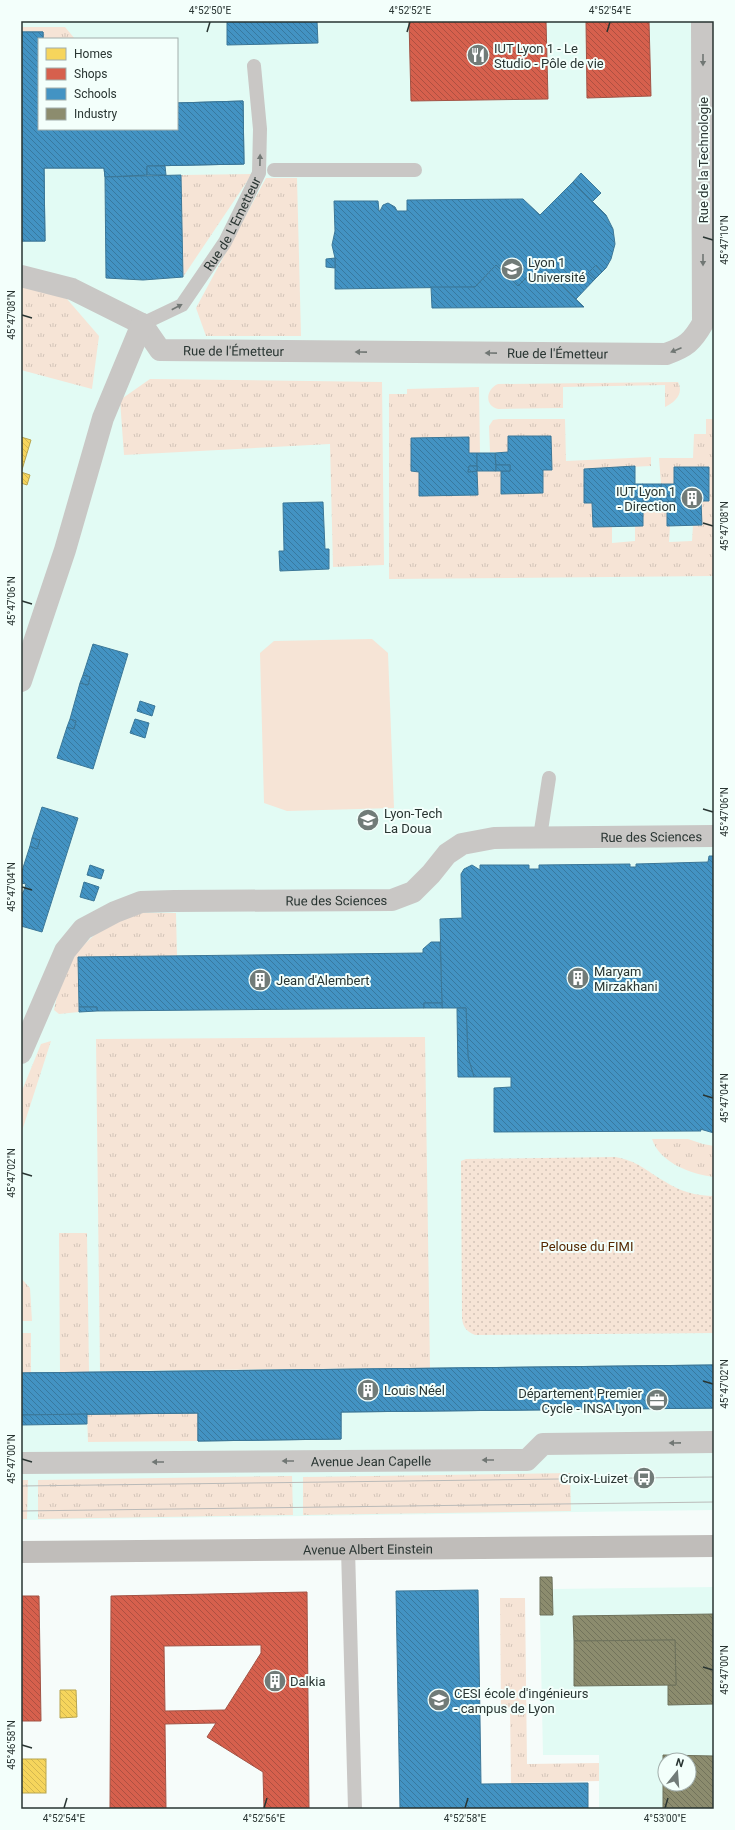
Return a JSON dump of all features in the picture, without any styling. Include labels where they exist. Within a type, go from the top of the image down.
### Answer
[{"type":"street","name":"Rue de la Technologie","points":[[702,21],[703,323]]},
{"type":"street","points":[[21,276],[72,289],[142,324],[103,418],[65,550],[21,682]]},
{"type":"street","name":"Rue de l'Émetteur","points":[[142,324],[160,350],[666,354],[682,348],[694,338],[703,323]]},
{"type":"street","name":"Rue des Sciences","points":[[21,1053],[65,951],[83,930],[115,912],[141,902],[392,900],[413,892],[431,874],[447,854],[462,844],[494,838],[714,836]]},
{"type":"street","name":"Avenue Jean Capelle","points":[[21,1463],[527,1460],[542,1444],[714,1442]]},
{"type":"street","name":"Avenue Albert Einstein","points":[[21,1552],[714,1546]]},
{"type":"lane","name":"Rue de L'Emetteur","points":[[142,324],[182,305],[225,242],[259,173],[260,129],[254,66]]},
{"type":"lane","points":[[274,170],[415,170]]},
{"type":"lane","points":[[540,837],[548,778]]},
{"type":"lane","points":[[348,1549],[355,1809]]},
{"type":"shaded area","name":"Lyon-Tech La Doua","points":[[21,21],[714,21],[714,1510],[21,1520]]},
{"type":"shaded area","points":[[714,1587],[714,1809],[599,1809],[599,1755],[543,1755],[540,1615],[553,1615],[553,1589]]},
{"type":"green space","points":[[21,27],[65,27],[74,38],[43,38],[43,32],[21,32]]},
{"type":"green space","points":[[252,174],[183,277],[181,175]]},
{"type":"green space","points":[[266,178],[297,178],[301,336],[206,336],[196,308]]},
{"type":"green space","points":[[21,283],[67,299],[99,336],[92,389],[21,370]]},
{"type":"green space","points":[[150,379],[382,382],[384,565],[333,567],[330,444],[124,455],[120,400]]},
{"type":"green space","points":[[678,382],[680,390],[678,397],[665,407],[665,385],[563,387],[563,408],[498,409],[490,405],[488,397],[494,386],[498,384]]},
{"type":"green space","points":[[479,387],[480,453],[469,453],[469,437],[411,438],[411,471],[419,472],[419,496],[477,495],[477,471],[501,471],[501,494],[543,493],[543,470],[552,470],[551,436],[508,436],[508,452],[490,452],[489,426],[493,420],[499,419],[565,419],[566,461],[651,457],[651,466],[584,469],[584,503],[592,503],[612,526],[612,543],[635,541],[635,526],[643,525],[643,502],[667,502],[667,526],[670,526],[669,542],[692,541],[693,525],[701,525],[701,501],[709,501],[709,467],[674,467],[674,484],[661,484],[659,458],[693,458],[694,434],[706,434],[706,419],[714,419],[714,576],[389,579],[389,394],[407,394],[407,389]]},
{"type":"green space","points":[[372,639],[388,653],[394,808],[287,811],[264,803],[260,653],[274,641]]},
{"type":"green space","points":[[142,913],[176,913],[177,956],[78,957],[79,1012],[59,1014],[54,1010],[66,971],[72,960],[85,944],[93,936],[112,924],[122,919]]},
{"type":"green space","points":[[425,1037],[430,1368],[100,1371],[96,1039]]},
{"type":"green space","points":[[51,1041],[21,1134],[21,1093],[41,1044]]},
{"type":"green space","points":[[652,1139],[688,1139],[714,1146],[714,1177],[696,1173],[677,1166],[662,1155]]},
{"type":"green space","name":"Pelouse du FIMI","points":[[615,1157],[636,1163],[670,1185],[682,1190],[694,1194],[714,1196],[714,1333],[475,1335],[469,1332],[463,1324],[462,1318],[461,1161],[466,1159]]},
{"type":"green space","points":[[59,1233],[87,1233],[89,1372],[60,1372]]},
{"type":"green space","points":[[21,1278],[30,1288],[32,1321],[21,1321]]},
{"type":"green space","points":[[21,1333],[31,1333],[31,1373],[21,1373]]},
{"type":"green space","points":[[198,1413],[198,1441],[88,1442],[87,1414]]},
{"type":"green space","points":[[570,1473],[571,1511],[303,1515],[303,1477]]},
{"type":"green space","points":[[292,1476],[293,1515],[38,1519],[38,1480]]},
{"type":"green space","points":[[21,1480],[28,1480],[27,1519],[21,1519]]},
{"type":"green space","points":[[500,1598],[525,1598],[527,1764],[599,1763],[599,1781],[511,1783],[510,1708],[501,1708]]},
{"type":"building: Homes","points":[[21,437],[31,440],[21,473]]},
{"type":"building: Homes","points":[[21,472],[30,475],[27,485],[21,483]]},
{"type":"building: Homes","points":[[60,1690],[76,1690],[77,1717],[60,1718]]},
{"type":"building: Homes","points":[[21,1759],[46,1759],[46,1793],[21,1793]]},
{"type":"building: Shops","name":"IUT Lyon 1 - Le Studio - Pôle de vie","points":[[409,21],[546,21],[548,99],[411,101]]},
{"type":"building: Shops","name":"IUT Lyon 1 - Le Studio - Pôle de vie","points":[[586,21],[649,21],[651,96],[587,98]]},
{"type":"building: Shops","name":"Dalkia","points":[[307,1592],[309,1809],[264,1809],[263,1772],[207,1737],[216,1723],[165,1724],[166,1809],[110,1809],[111,1596]],"holes":[[[261,1645],[261,1653],[225,1710],[165,1711],[164,1646]]]},
{"type":"building: Shops","points":[[21,1596],[39,1596],[41,1721],[21,1721]]},
{"type":"building: Schools","points":[[227,21],[317,21],[318,43],[227,45]]},
{"type":"building: Schools","points":[[21,32],[43,32],[43,38],[38,38],[38,130],[178,130],[178,103],[243,101],[244,164],[147,166],[147,175],[105,177],[104,168],[44,168],[45,241],[21,241]],"holes":[[[112,166],[137,166],[138,174],[112,175]]]},
{"type":"building: Schools","points":[[21,32],[43,32],[43,38],[38,38],[38,130],[178,130],[178,103],[243,101],[244,164],[147,166],[147,175],[105,177],[104,168],[44,168],[45,241],[21,241]]},
{"type":"building: Schools","points":[[147,166],[165,166],[166,175],[147,175]]},
{"type":"building: Schools","points":[[581,173],[601,193],[592,202],[573,182]]},
{"type":"building: Schools","points":[[181,175],[183,277],[143,280],[106,278],[105,177]]},
{"type":"building: Schools","points":[[573,182],[606,215],[613,229],[615,244],[611,259],[606,268],[602,272],[596,265],[588,273],[595,279],[576,299],[540,264],[518,286],[496,265],[475,287],[335,289],[335,258],[332,245],[335,231],[334,201],[378,201],[379,211],[383,205],[388,203],[395,207],[397,211],[407,211],[407,200],[523,199],[540,215]]},
{"type":"building: Schools","points":[[335,258],[335,268],[326,267],[326,259]]},
{"type":"building: Schools","points":[[540,264],[584,307],[432,308],[431,287],[475,287],[496,265],[518,286]]},
{"type":"building: Schools","points":[[596,265],[602,272],[595,279],[588,273]]},
{"type":"building: Schools","points":[[508,436],[551,436],[552,470],[543,470],[543,493],[501,494],[501,471],[510,471],[510,465],[496,465],[495,453],[508,452]]},
{"type":"building: Schools","points":[[469,437],[469,453],[477,453],[477,466],[469,466],[468,472],[477,471],[478,495],[419,496],[419,472],[411,471],[411,438]]},
{"type":"building: Schools","points":[[477,453],[495,453],[496,471],[477,471]]},
{"type":"building: Schools","points":[[496,465],[510,465],[510,471],[496,471]]},
{"type":"building: Schools","points":[[469,466],[477,466],[477,471],[468,472]]},
{"type":"building: Schools","points":[[635,466],[635,484],[643,484],[643,497],[634,497],[634,502],[643,502],[643,526],[593,527],[592,503],[584,503],[584,469]]},
{"type":"building: Schools","name":"IUT Lyon 1 - Direction","points":[[674,467],[709,467],[709,501],[701,501],[702,525],[667,526],[667,502],[675,501],[675,496],[661,496],[661,484],[674,484]]},
{"type":"building: Schools","points":[[643,484],[661,484],[661,502],[643,502]]},
{"type":"building: Schools","points":[[661,496],[675,496],[675,501],[661,502]]},
{"type":"building: Schools","points":[[634,497],[643,497],[643,502],[634,502]]},
{"type":"building: Schools","points":[[323,502],[325,549],[329,549],[329,569],[280,571],[279,551],[284,551],[283,503]]},
{"type":"building: Schools","points":[[93,644],[128,654],[93,769],[57,758],[67,727],[74,729],[76,721],[70,719],[80,683],[88,685],[90,677],[83,675]]},
{"type":"building: Schools","points":[[83,675],[90,677],[88,685],[80,683]]},
{"type":"building: Schools","points":[[140,701],[155,706],[152,716],[137,711]]},
{"type":"building: Schools","points":[[70,719],[76,721],[74,729],[67,727]]},
{"type":"building: Schools","points":[[135,719],[149,723],[145,738],[130,733]]},
{"type":"building: Schools","points":[[42,807],[78,818],[42,932],[21,926],[21,892],[23,893],[26,884],[21,883],[21,874],[30,846],[37,849],[40,840],[32,838]]},
{"type":"building: Schools","points":[[32,838],[40,840],[37,849],[30,846]]},
{"type":"building: Schools","name":"Maryam Mirzakhani","points":[[709,856],[714,856],[714,1133],[700,1129],[701,1131],[494,1132],[494,1088],[511,1087],[511,1077],[474,1077],[468,1057],[466,1008],[442,1008],[440,919],[462,918],[461,874],[464,869],[472,865],[480,870],[480,865],[529,865],[529,869],[539,869],[539,865],[630,864],[630,867],[636,867],[636,864],[708,862]]},
{"type":"building: Schools","points":[[90,865],[104,870],[101,879],[87,875]]},
{"type":"building: Schools","points":[[84,882],[99,887],[94,901],[80,897]]},
{"type":"building: Schools","name":"Jean d'Alembert","points":[[431,942],[440,942],[442,1003],[424,1003],[424,1008],[97,1011],[97,1007],[79,1007],[78,957],[423,953],[423,949]]},
{"type":"building: Schools","points":[[424,1003],[442,1003],[442,1008],[424,1008]]},
{"type":"building: Schools","points":[[79,1007],[97,1007],[97,1011],[79,1012]]},
{"type":"building: Schools","points":[[457,1008],[466,1008],[468,1057],[474,1077],[458,1077]]},
{"type":"building: Schools","name":"Louis Néel","points":[[714,1365],[714,1408],[341,1412],[341,1439],[198,1441],[198,1413],[21,1415],[21,1373]]},
{"type":"building: Schools","name":"Louis Néel","points":[[714,1365],[714,1408],[341,1412],[341,1439],[198,1441],[198,1413],[21,1415],[21,1373]]},
{"type":"building: Schools","points":[[87,1414],[87,1424],[21,1425],[21,1415]]},
{"type":"building: Schools","name":"CESI école d'ingénieurs - campus de Lyon","points":[[478,1590],[481,1784],[588,1783],[588,1809],[400,1809],[396,1591]]},
{"type":"building: Industry","points":[[540,1577],[552,1577],[553,1615],[540,1615]]},
{"type":"building: Industry","points":[[714,1614],[714,1704],[668,1705],[668,1685],[676,1685],[675,1640],[574,1641],[573,1616]]},
{"type":"building: Industry","points":[[675,1640],[676,1685],[574,1686],[574,1641]]},
{"type":"building: Industry","points":[[697,1756],[714,1756],[714,1809],[663,1809],[663,1792],[697,1792]]},
{"type":"tram line","points":[[21,1486],[714,1477]]},
{"type":"tram line","points":[[21,1511],[714,1502]]},
{"type":"place","name":"IUT Lyon 1 - Le Studio - Pôle de vie","points":[[478,55]]},
{"type":"place","name":"Lyon 1 Université","points":[[512,269]]},
{"type":"place","name":"IUT Lyon 1 - Direction","points":[[692,498]]},
{"type":"place","name":"Lyon-Tech La Doua","points":[[368,820]]},
{"type":"place","name":"Maryam Mirzakhani","points":[[578,978]]},
{"type":"place","name":"Jean d'Alembert","points":[[260,980]]},
{"type":"place","name":"Louis Néel","points":[[368,1390]]},
{"type":"place","name":"Département Premier Cycle - INSA Lyon","points":[[657,1400]]},
{"type":"place","name":"Croix-Luizet","points":[[644,1478]]},
{"type":"place","name":"Dalkia","points":[[275,1681]]},
{"type":"place","name":"CESI école d'ingénieurs - campus de Lyon","points":[[439,1700]]}]
